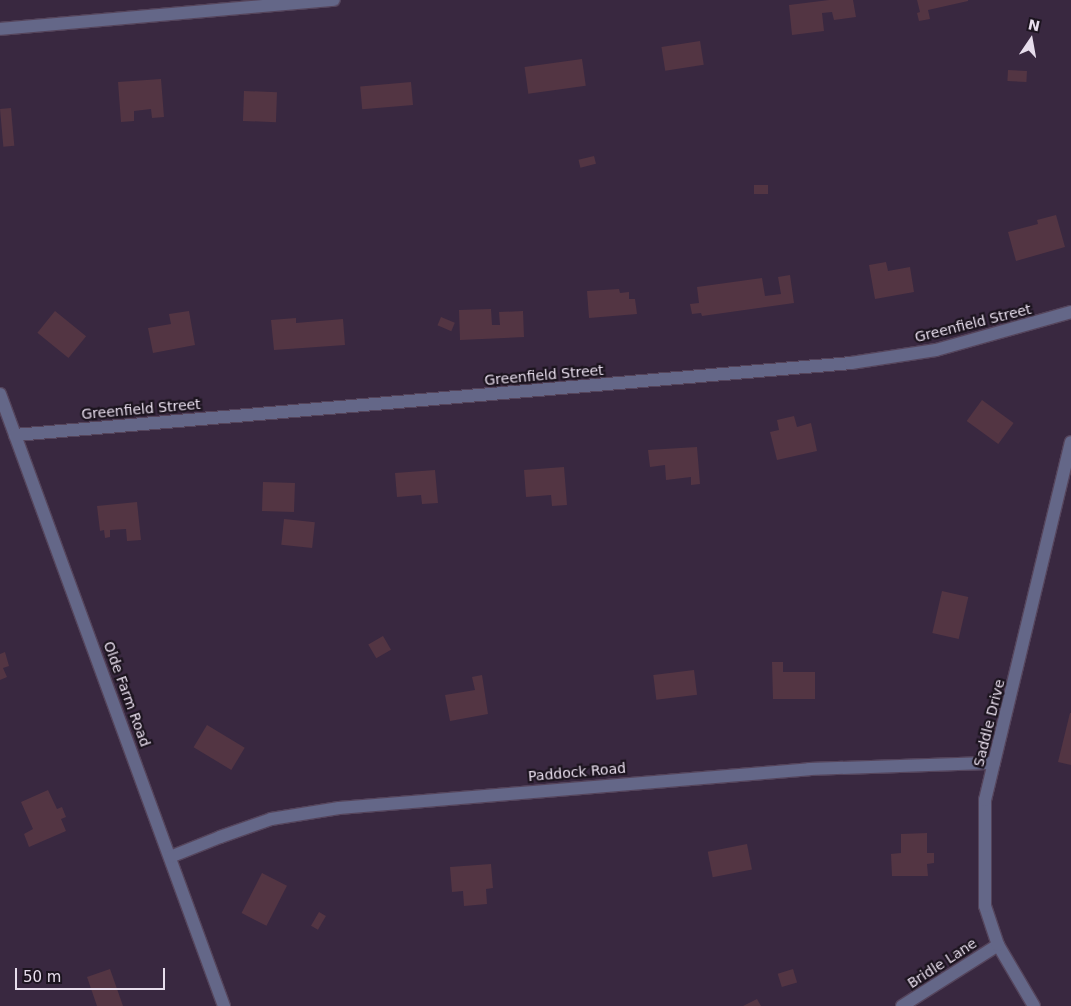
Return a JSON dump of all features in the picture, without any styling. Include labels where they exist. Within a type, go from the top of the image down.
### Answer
[{"type":"street","points":[[0,29],[334,0]]},
{"type":"street","name":"Greenfield Street","points":[[15,435],[851,363],[936,350],[1071,312]]},
{"type":"street","name":"Olde Farm Road","points":[[0,394],[224,1006]]},
{"type":"street","name":"Saddle Drive","points":[[1034,1006],[998,945],[986,906],[985,800],[1071,442]]},
{"type":"street","name":"Paddock Road","points":[[170,857],[271,819],[339,808],[809,769],[994,763]]},
{"type":"street","name":"Bridle Lane","points":[[902,1006],[998,945]]},
{"type":"building","points":[[829,0],[853,0],[856,17],[834,20],[832,12],[822,13],[824,31],[792,35],[789,5]]},
{"type":"building","points":[[917,0],[968,1],[928,10],[930,19],[919,21],[917,13],[920,12]]},
{"type":"building","points":[[700,41],[704,65],[665,71],[661,47]]},
{"type":"building","points":[[582,59],[586,86],[528,94],[525,67]]},
{"type":"building","points":[[1008,70],[1027,71],[1026,82],[1007,81]]},
{"type":"building","points":[[161,79],[164,117],[152,118],[151,109],[134,111],[134,121],[121,122],[118,82]]},
{"type":"building","points":[[411,82],[413,105],[362,109],[360,86]]},
{"type":"building","points":[[244,91],[277,92],[276,122],[243,121]]},
{"type":"building","points":[[11,108],[14,146],[3,147],[0,109]]},
{"type":"building","points":[[594,156],[596,164],[580,168],[578,160]]},
{"type":"building","points":[[754,185],[768,185],[768,194],[754,194]]},
{"type":"building","points":[[1056,215],[1065,247],[1016,261],[1008,232],[1038,224],[1037,220]]},
{"type":"building","points":[[886,262],[888,271],[910,267],[914,292],[875,299],[869,265]]},
{"type":"building","points":[[790,275],[794,303],[702,316],[701,313],[692,314],[690,304],[699,303],[697,287],[762,278],[765,296],[781,294],[778,277]]},
{"type":"building","points":[[619,289],[620,293],[629,292],[629,299],[635,299],[637,314],[589,318],[587,291]]},
{"type":"building","points":[[491,309],[492,325],[500,325],[499,312],[523,311],[524,337],[460,340],[459,310]]},
{"type":"building","points":[[55,311],[86,336],[68,358],[37,333]]},
{"type":"building","points":[[189,311],[195,345],[153,353],[148,328],[171,324],[169,314]]},
{"type":"building","points":[[441,317],[455,323],[451,331],[437,325]]},
{"type":"building","points":[[296,318],[296,323],[343,319],[345,345],[274,350],[271,320]]},
{"type":"building","points":[[982,400],[1014,423],[998,444],[967,421]]},
{"type":"building","points":[[794,416],[797,427],[811,423],[817,451],[777,460],[770,432],[779,430],[777,420]]},
{"type":"building","points":[[697,447],[700,484],[691,485],[691,477],[666,480],[665,465],[650,467],[648,450]]},
{"type":"building","points":[[564,467],[567,505],[552,506],[551,495],[526,497],[524,470]]},
{"type":"building","points":[[435,470],[438,503],[422,504],[421,495],[397,497],[395,473]]},
{"type":"building","points":[[263,482],[295,483],[294,512],[262,511]]},
{"type":"building","points":[[137,502],[141,540],[127,541],[126,529],[110,530],[110,537],[105,538],[104,530],[100,531],[97,506]]},
{"type":"building","points":[[284,519],[315,522],[312,548],[281,545]]},
{"type":"building","points":[[942,591],[968,597],[959,639],[932,633]]},
{"type":"building","points":[[383,636],[391,650],[376,658],[368,644]]},
{"type":"building","points":[[5,652],[9,666],[3,668],[7,677],[0,680],[0,654]]},
{"type":"building","points":[[772,662],[783,662],[783,672],[815,672],[815,699],[773,699]]},
{"type":"building","points":[[694,670],[697,695],[656,700],[653,675]]},
{"type":"building","points":[[482,675],[488,714],[450,721],[445,695],[475,690],[472,677]]},
{"type":"building","points":[[1071,713],[1071,765],[1058,762]]},
{"type":"building","points":[[207,725],[245,748],[231,770],[194,747]]},
{"type":"building","points":[[48,790],[57,809],[62,807],[66,817],[61,819],[66,831],[29,847],[24,834],[33,829],[21,802]]},
{"type":"building","points":[[927,833],[927,853],[934,853],[934,863],[927,864],[928,876],[892,876],[891,854],[901,853],[901,834]]},
{"type":"building","points":[[747,844],[752,870],[713,877],[708,852]]},
{"type":"building","points":[[491,864],[493,888],[486,889],[487,904],[464,906],[463,891],[452,892],[450,867]]},
{"type":"building","points":[[262,873],[287,886],[267,926],[242,913]]},
{"type":"building","points":[[319,912],[326,916],[318,930],[311,926]]},
{"type":"building","points":[[110,969],[123,1006],[97,1006],[87,977]]},
{"type":"building","points":[[793,969],[797,982],[782,987],[778,974]]},
{"type":"building","points":[[757,999],[761,1006],[743,1006]]}]
